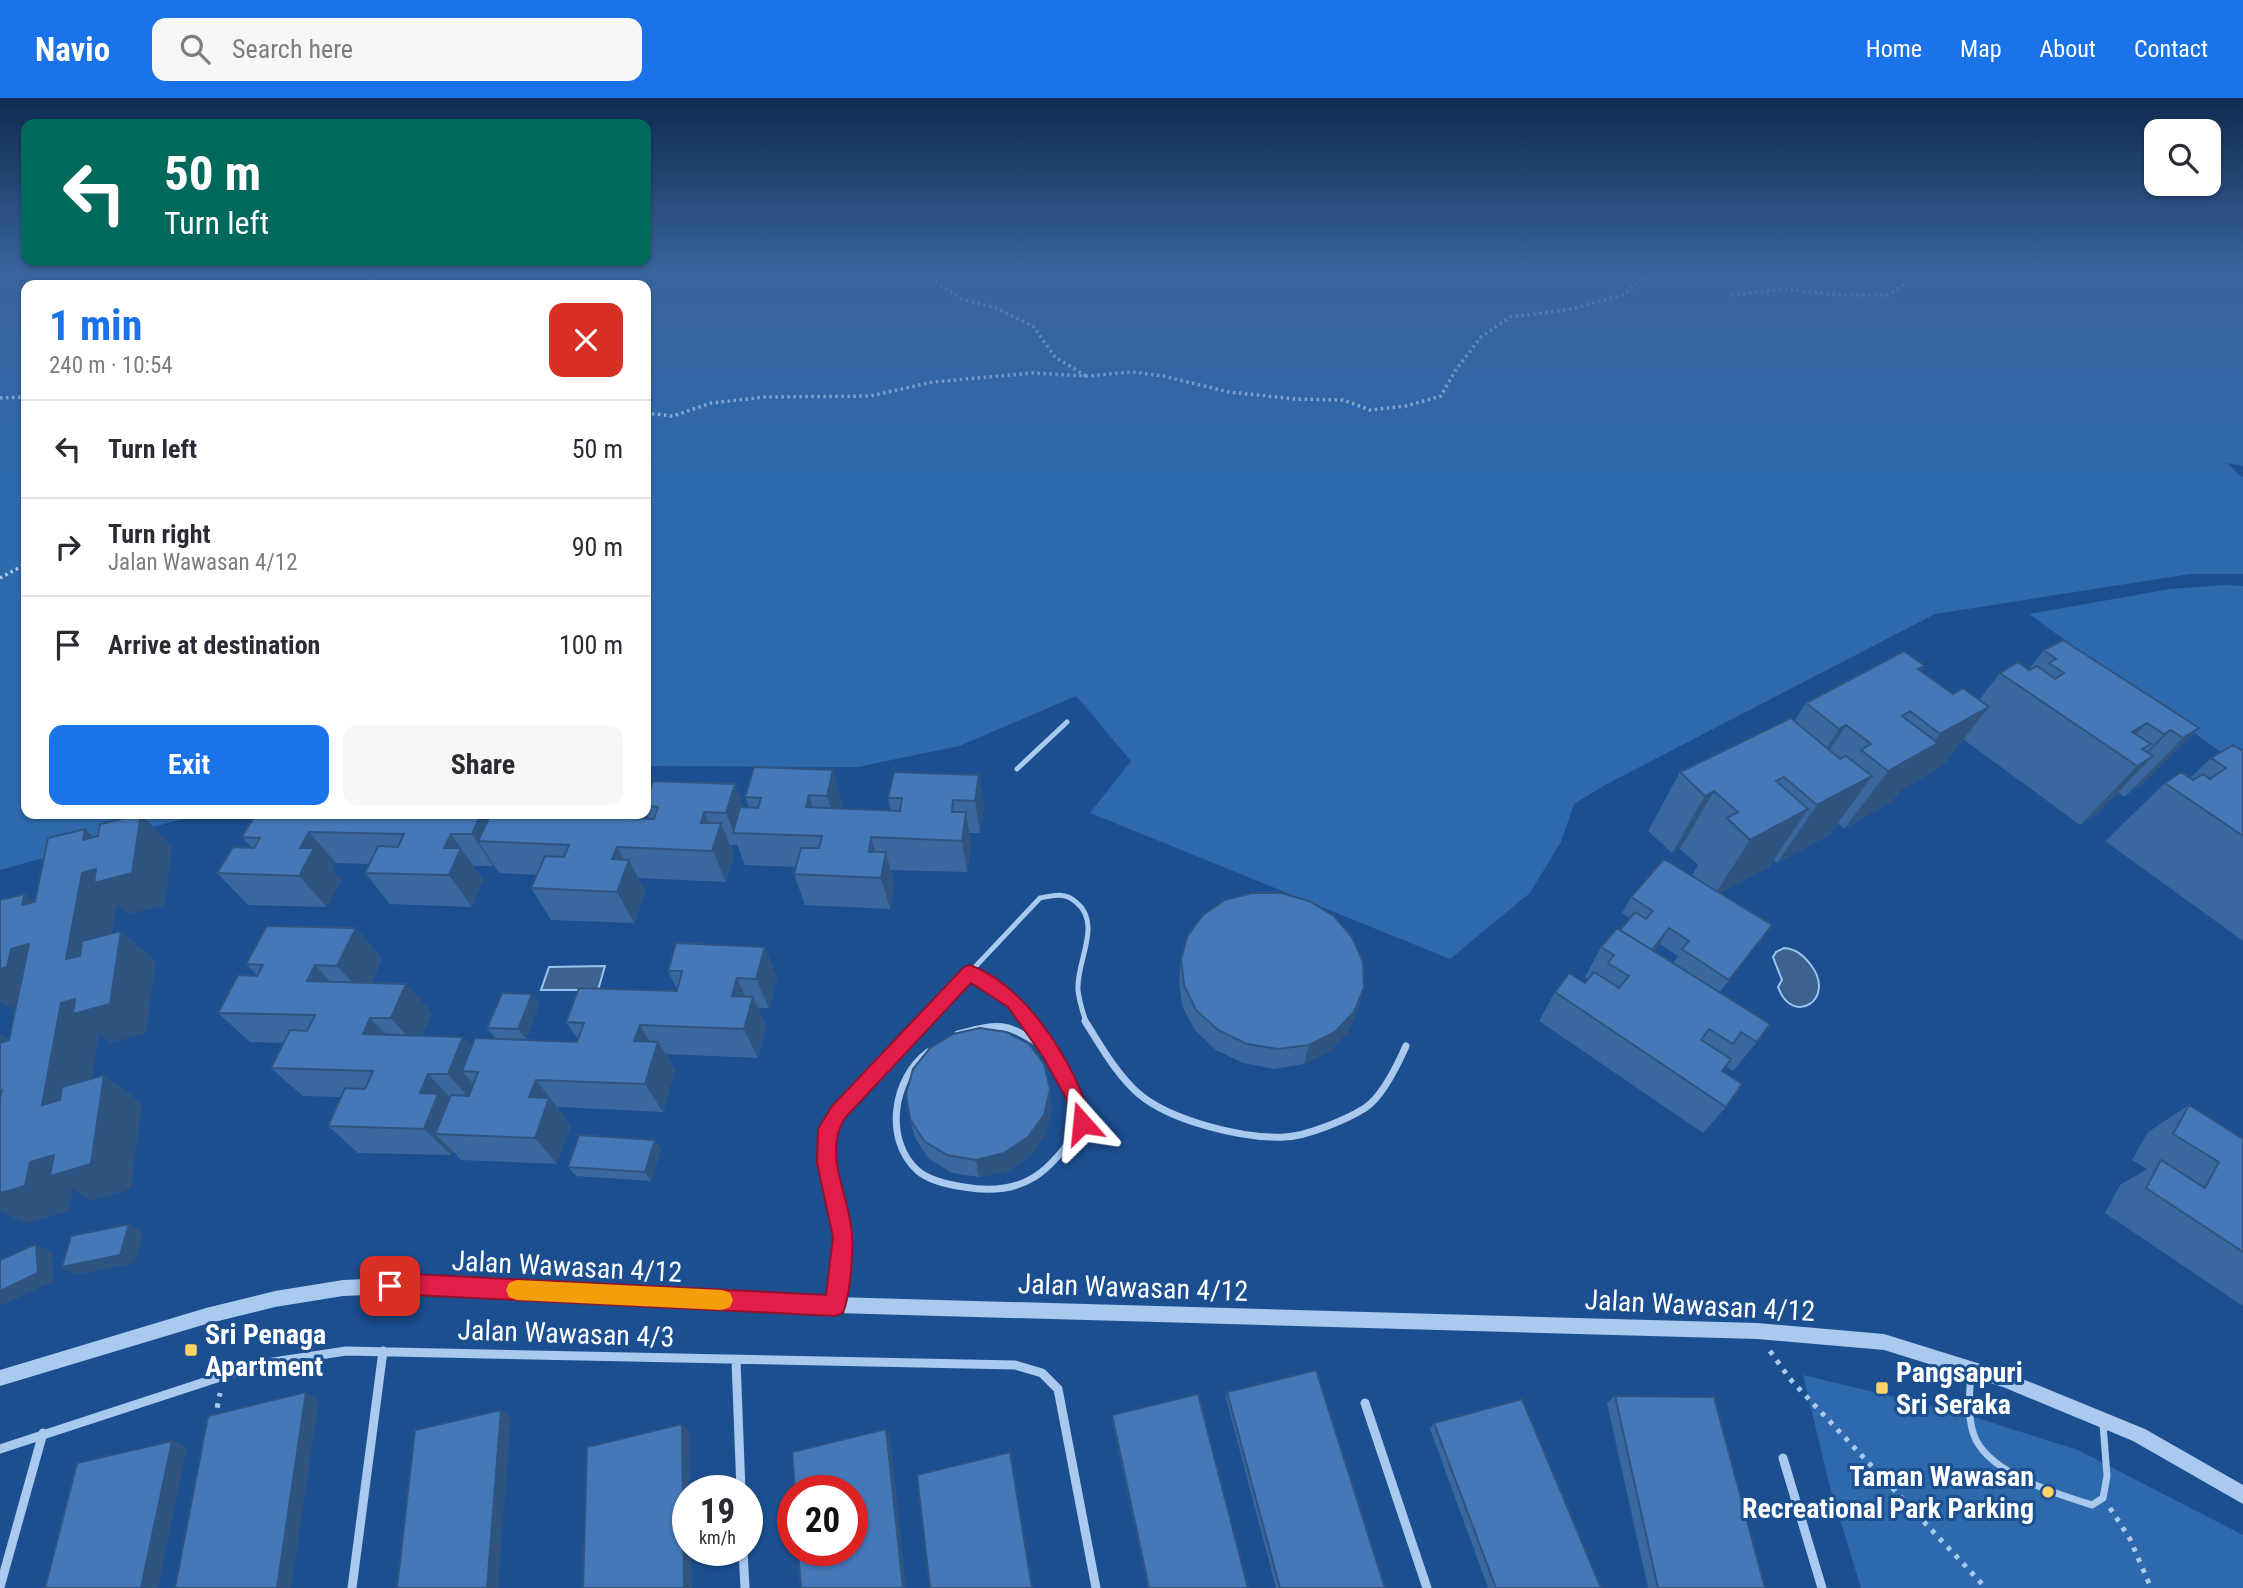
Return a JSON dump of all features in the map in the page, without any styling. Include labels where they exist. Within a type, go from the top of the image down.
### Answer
[{"type":"street","name":"Jalan Wawasan 4/12","points":[[0,1378],[206,1316],[275,1300],[343,1288],[413,1285],[835,1306],[1757,1331],[1884,1342],[2003,1379],[2139,1435],[2243,1495]]},
{"type":"street","name":"Jalan Wawasan 4/3","points":[[0,1449],[260,1364],[304,1356],[383,1351],[1015,1365],[1042,1373],[1058,1389],[1096,1588]]},
{"type":"street","points":[[352,1588],[383,1351]]},
{"type":"street","points":[[736,1360],[740,1475]]},
{"type":"street","points":[[1365,1403],[1427,1588]]},
{"type":"street","points":[[0,1587],[43,1433]]},
{"type":"street","points":[[1783,1458],[1822,1588]]},
{"type":"street","points":[[744,1566],[745,1588]]},
{"type":"lane","points":[[1017,769],[1067,722]]},
{"type":"lane","points":[[835,1306],[843,1237],[827,1163],[828,1129],[838,1112],[1040,898],[1060,894],[1072,898],[1086,909],[1089,926],[1078,989],[1085,1020],[1115,1068],[1138,1093],[1159,1108],[1214,1129],[1285,1137],[1311,1132],[1367,1107],[1396,1069],[1406,1046]]},
{"type":"lane","points":[[934,1047],[912,1064],[901,1086],[896,1111],[898,1128],[908,1157],[919,1172],[980,1191],[1017,1189],[1041,1173],[1070,1145],[1082,1123],[1075,1096],[1048,1049],[1014,1002],[970,972]]},
{"type":"lane","points":[[954,1036],[964,1031],[1009,1026],[1048,1049]]},
{"type":"lane","points":[[1971,1369],[1969,1403],[1973,1428],[1976,1440],[1987,1457],[2018,1475],[2092,1505],[2103,1498],[2107,1476],[2103,1420]]},
{"type":"path","points":[[1042,339],[1055,357],[1087,376]]},
{"type":"path","points":[[651,414],[673,416],[711,403],[765,397],[870,396],[933,382],[1032,373],[1087,376],[1133,372],[1163,376],[1229,392],[1295,399],[1343,400],[1370,410],[1406,406],[1441,396],[1455,371],[1480,339]]},
{"type":"path","points":[[0,398],[21,397]]},
{"type":"path","points":[[0,578],[21,567]]},
{"type":"path","points":[[1757,1331],[1790,1379],[1986,1588]]},
{"type":"path","points":[[213,1429],[224,1376]]},
{"type":"path","points":[[2103,1498],[2130,1539],[2151,1588]]},
{"type":"shaded area","points":[[0,339],[21,339],[21,819],[182,819],[0,870]]},
{"type":"shaded area","points":[[651,339],[2243,339],[2243,466],[2227,463],[2243,478],[2243,574],[2190,574],[1935,614],[1605,785],[1574,804],[1561,842],[1530,893],[1450,959],[1090,813],[1131,761],[1076,696],[959,746],[858,767],[651,766]]},
{"type":"shaded area","points":[[2243,586],[2243,768],[2029,614],[2170,589]]},
{"type":"shaded area","points":[[1784,948],[1802,955],[1818,978],[1819,989],[1810,1004],[1801,1007],[1793,1005],[1785,999],[1778,987],[1782,980],[1773,957]]},
{"type":"shaded area","points":[[605,966],[598,990],[541,990],[549,967]]},
{"type":"shaded area","points":[[1803,1375],[1961,1413],[2078,1450],[2243,1535],[2243,1588],[1861,1588],[1830,1487]]},
{"type":"building","points":[[2063,640],[2199,728],[2183,738],[2171,730],[2164,734],[2147,723],[2132,732],[2151,744],[2142,749],[2153,756],[2137,766],[2000,673],[2018,662],[2029,670],[2037,666],[2055,679],[2064,673],[2049,663],[2056,659],[2044,650]]},
{"type":"building","points":[[1904,651],[1925,666],[1918,669],[1953,694],[1963,688],[1989,707],[1940,734],[1910,711],[1902,716],[1938,743],[1888,771],[1861,750],[1871,744],[1846,725],[1839,729],[1806,703]]},
{"type":"building","points":[[1791,718],[1840,759],[1846,756],[1872,776],[1817,805],[1784,777],[1776,781],[1808,809],[1750,840],[1727,818],[1738,812],[1714,791],[1705,796],[1680,772]]},
{"type":"building","points":[[2233,745],[2243,751],[2243,836],[2165,783],[2181,772],[2193,780],[2203,774],[2210,779],[2226,768],[2211,758]]},
{"type":"building","points":[[754,767],[833,770],[827,796],[809,795],[806,807],[900,811],[902,798],[888,798],[894,772],[979,775],[975,801],[953,800],[952,812],[966,812],[962,841],[871,837],[869,852],[886,852],[881,878],[794,874],[801,848],[819,848],[822,836],[733,833],[740,807],[758,808],[761,798],[745,797]]},
{"type":"building","points":[[653,781],[735,784],[726,813],[704,812],[701,823],[721,823],[712,851],[617,847],[612,859],[629,860],[617,892],[531,888],[545,856],[564,857],[569,845],[478,841],[489,819],[654,819],[658,807],[651,806]]},
{"type":"building","points":[[120,819],[140,819],[132,873],[94,883],[96,869],[82,873],[66,959],[80,956],[82,941],[121,931],[110,1004],[73,1014],[75,999],[61,1003],[42,1105],[60,1100],[62,1087],[104,1075],[91,1164],[50,1176],[54,1155],[30,1162],[25,1186],[0,1193],[0,1043],[9,1040],[29,944],[11,949],[7,967],[0,969],[0,900],[25,894],[22,905],[35,902],[48,838],[85,829],[83,840],[98,836],[100,824]]},
{"type":"building","points":[[253,819],[479,819],[472,834],[451,834],[444,848],[461,848],[449,875],[365,873],[378,846],[398,847],[404,834],[309,832],[300,848],[314,848],[299,876],[217,873],[233,847],[254,848],[260,838],[242,837]]},
{"type":"building","points":[[1664,859],[1772,925],[1729,980],[1682,949],[1689,941],[1669,928],[1652,950],[1620,930],[1635,912],[1646,919],[1653,911],[1631,897]]},
{"type":"building","points":[[1252,893],[1281,893],[1309,901],[1334,916],[1352,937],[1363,962],[1364,988],[1354,1012],[1335,1032],[1309,1045],[1278,1049],[1247,1044],[1218,1030],[1196,1010],[1184,985],[1181,959],[1188,935],[1203,915],[1225,900]]},
{"type":"building","points":[[267,926],[356,928],[337,966],[315,965],[307,981],[406,984],[391,1018],[370,1018],[363,1034],[463,1037],[448,1074],[428,1074],[420,1093],[438,1094],[424,1129],[328,1126],[345,1088],[365,1089],[373,1071],[271,1068],[290,1030],[307,1031],[315,1015],[218,1013],[238,975],[257,976],[263,965],[246,964]]},
{"type":"building","points":[[1617,928],[1770,1024],[1757,1042],[1741,1032],[1733,1044],[1709,1029],[1701,1040],[1731,1059],[1722,1071],[1742,1084],[1726,1107],[1555,992],[1569,973],[1585,983],[1594,972],[1619,988],[1629,976],[1608,963],[1614,955],[1601,947]]},
{"type":"building","points":[[676,943],[765,947],[756,979],[737,978],[732,996],[753,997],[744,1029],[640,1025],[634,1041],[658,1042],[645,1084],[536,1080],[529,1097],[549,1098],[535,1138],[435,1134],[451,1095],[469,1096],[478,1072],[462,1071],[475,1038],[577,1042],[584,1023],[566,1022],[579,988],[677,991],[682,971],[668,971]]},
{"type":"building","points":[[502,993],[532,994],[518,1029],[487,1028]]},
{"type":"building","points":[[980,1028],[1006,1032],[1029,1044],[1044,1064],[1050,1089],[1044,1115],[1028,1137],[1004,1153],[976,1160],[947,1155],[924,1141],[910,1119],[906,1094],[913,1069],[930,1048],[953,1034]]},
{"type":"building","points":[[2189,1105],[2243,1139],[2243,1252],[2146,1188],[2161,1160],[2205,1188],[2219,1162],[2173,1134]]},
{"type":"building","points":[[579,1135],[655,1140],[645,1172],[568,1167]]},
{"type":"building","points":[[129,1224],[120,1255],[62,1267],[71,1236]]},
{"type":"building","points":[[36,1244],[38,1273],[0,1291],[0,1260]]},
{"type":"building","points":[[1316,1370],[1385,1588],[1280,1588],[1227,1392]]},
{"type":"building","points":[[306,1392],[277,1588],[175,1588],[208,1416]]},
{"type":"building","points":[[1198,1394],[1248,1588],[1149,1588],[1112,1415]]},
{"type":"building","points":[[1615,1396],[1714,1397],[1765,1588],[1658,1588]]},
{"type":"building","points":[[1522,1399],[1601,1588],[1496,1588],[1434,1423]]},
{"type":"building","points":[[501,1410],[487,1588],[397,1588],[415,1430]]},
{"type":"building","points":[[682,1424],[683,1475],[672,1475],[672,1566],[684,1566],[684,1588],[583,1588],[587,1447]]},
{"type":"building","points":[[886,1429],[903,1588],[801,1588],[799,1566],[868,1566],[868,1475],[794,1475],[792,1452]]},
{"type":"building","points":[[172,1441],[141,1588],[45,1588],[77,1463]]},
{"type":"building","points":[[1010,1452],[1032,1588],[930,1588],[917,1475]]},
{"type":"slow traffic","points":[[517,1290],[722,1300]]},
{"type":"place","name":"Sri Penaga Apartment","points":[[191,1350]]},
{"type":"place","name":"Pangsapuri Sri Seraka","points":[[1882,1388]]},
{"type":"place","name":"Taman Wawasan Recreational Park Parking","points":[[2048,1492]]},
{"type":"route","points":[[390,1286],[835,1306],[843,1237],[827,1163],[828,1129],[838,1112],[970,972],[1014,1002],[1048,1049],[1075,1096],[1082,1123]]}]
